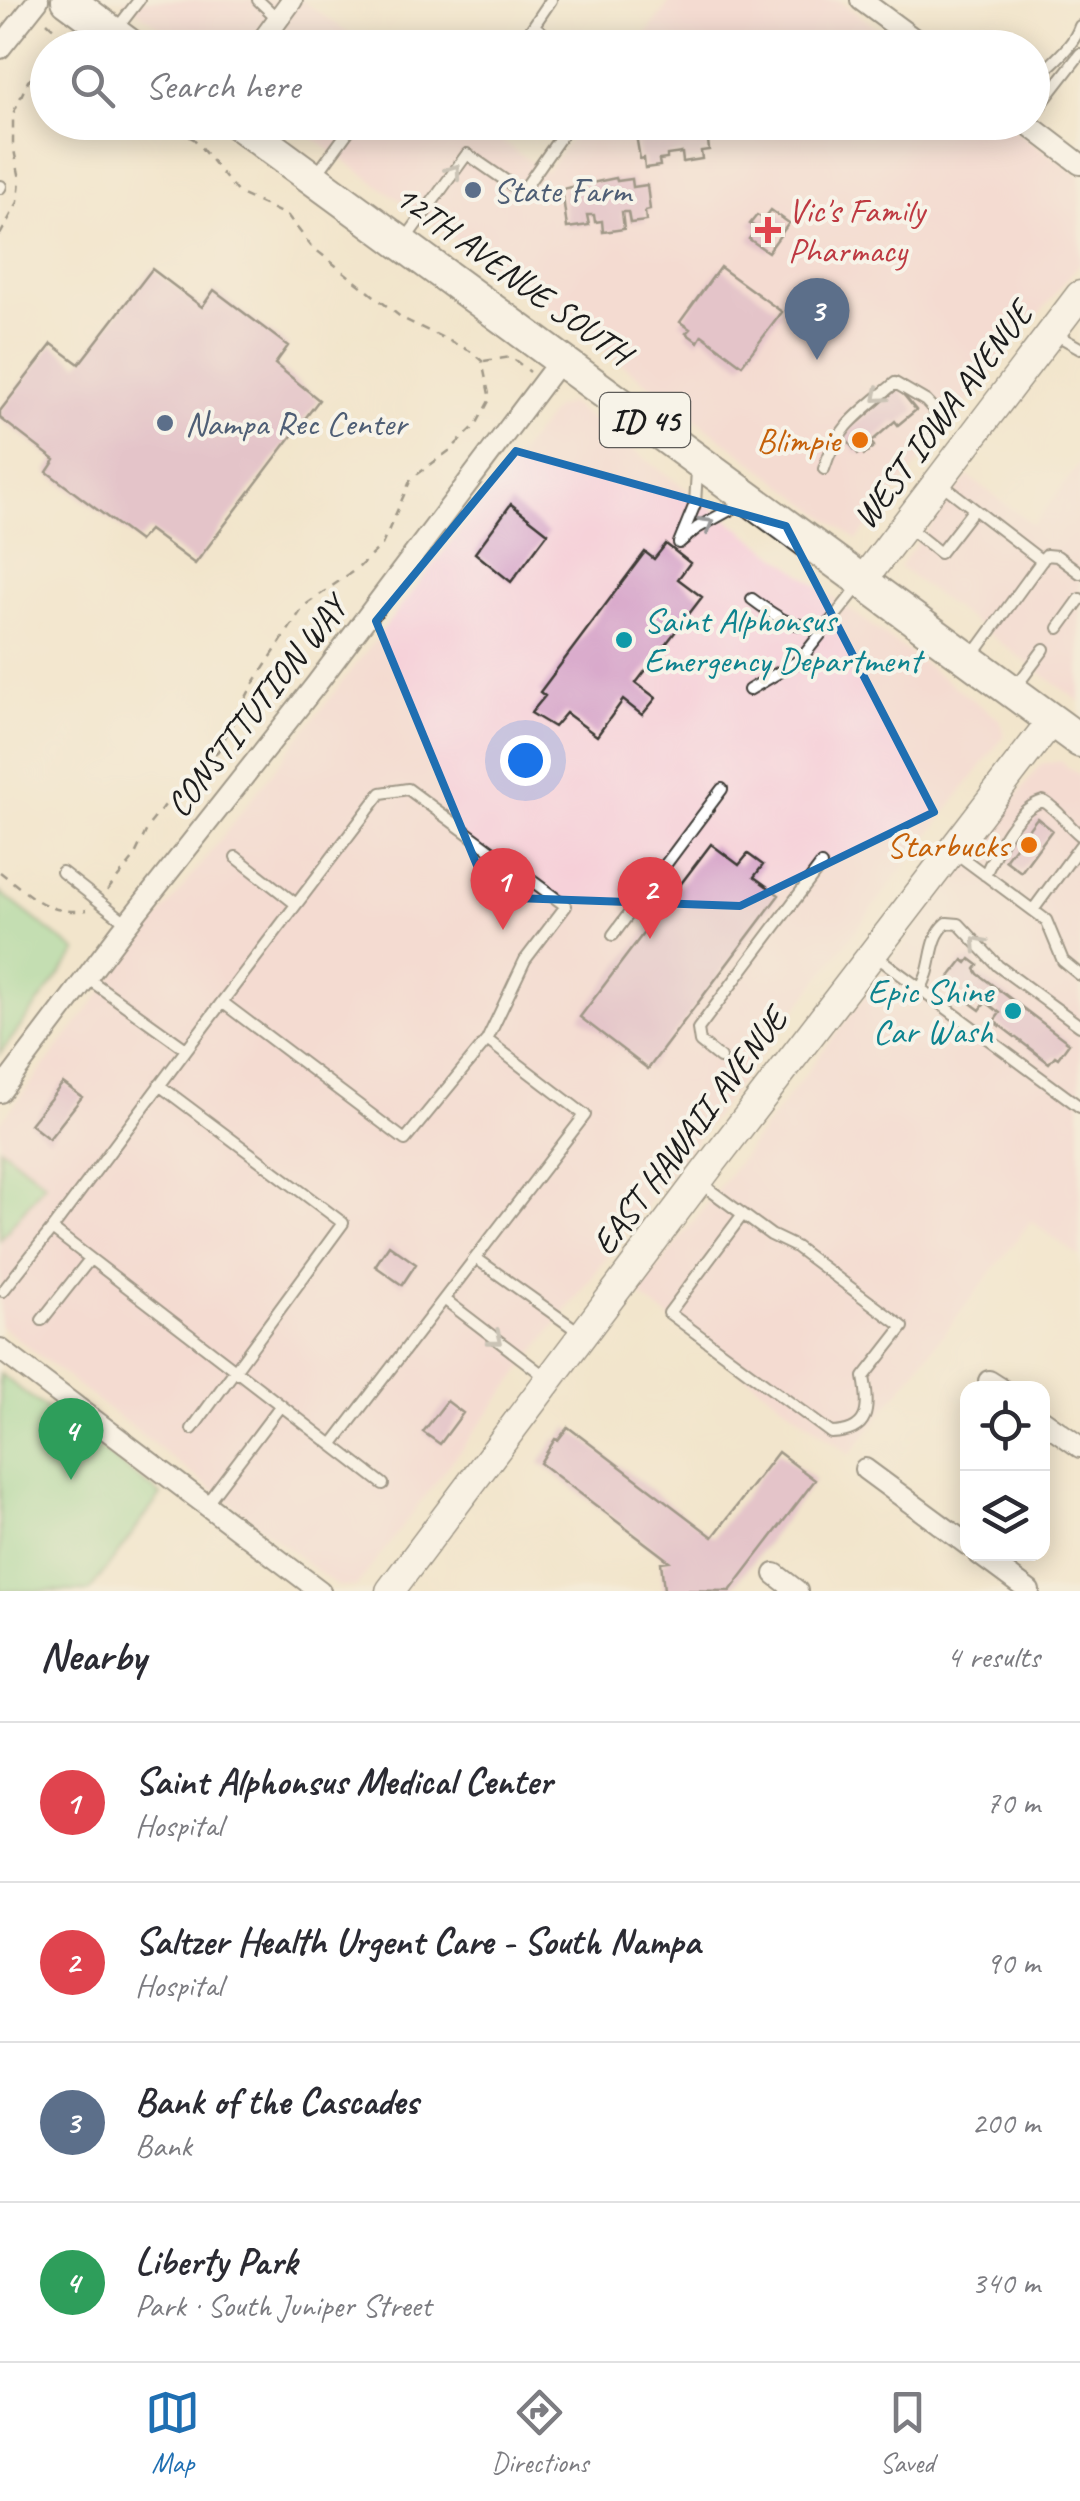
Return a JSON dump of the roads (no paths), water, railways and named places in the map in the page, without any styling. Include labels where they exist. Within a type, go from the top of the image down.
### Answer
[{"type":"main road","points":[[68,0],[109,30]]},
{"type":"main road","name":"12TH AVENUE SOUTH","points":[[261,140],[402,243],[552,370],[699,460],[1013,691],[1070,726]]},
{"type":"street","points":[[270,30],[292,0]]},
{"type":"street","points":[[860,0],[901,30]]},
{"type":"street","points":[[0,48],[34,4]]},
{"type":"street","points":[[1049,140],[1080,164]]},
{"type":"street","name":"WEST IOWA AVENUE","points":[[863,580],[1080,296]]},
{"type":"street","name":"CONSTITUTION WAY","points":[[0,1092],[552,370]]},
{"type":"street","name":"EAST HAWAII AVENUE","points":[[390,1591],[952,850],[1070,726]]},
{"type":"street","points":[[0,1350],[320,1591]]},
{"type":"street","points":[[1050,1426],[1080,1447]]},
{"type":"street","points":[[865,1469],[960,1539]]},
{"type":"street","points":[[988,1561],[1029,1591]]},
{"type":"street","points":[[775,1574],[797,1591]]},
{"type":"lane","points":[[127,30],[139,0]]},
{"type":"lane","points":[[258,0],[278,19]]},
{"type":"lane","points":[[531,30],[551,0]]},
{"type":"lane","points":[[534,26],[539,30]]},
{"type":"lane","points":[[1050,61],[1066,49],[1080,26]]},
{"type":"lane","points":[[1050,93],[1080,54]]},
{"type":"lane","points":[[314,179],[343,140]]},
{"type":"lane","points":[[402,243],[467,154],[522,192],[558,140]]},
{"type":"lane","points":[[1052,332],[1080,348]]},
{"type":"lane","points":[[824,469],[832,442],[842,429],[895,383],[926,401],[938,414],[925,428]]},
{"type":"lane","points":[[699,460],[695,504],[679,543],[751,497]]},
{"type":"lane","points":[[938,482],[1042,561]]},
{"type":"lane","points":[[904,526],[940,553],[974,509]]},
{"type":"lane","points":[[970,659],[1042,561],[1052,553],[1080,573]]},
{"type":"lane","points":[[749,690],[800,660],[863,580]]},
{"type":"lane","points":[[752,598],[782,621],[799,627],[826,627]]},
{"type":"lane","points":[[1059,628],[1080,599]]},
{"type":"lane","points":[[1013,691],[1044,648]]},
{"type":"lane","points":[[612,935],[722,789]]},
{"type":"lane","points":[[2,1291],[381,793],[408,790],[566,906],[525,960],[487,1040],[405,1140],[222,1002]]},
{"type":"lane","points":[[985,874],[1029,806],[1043,801],[1052,806],[1063,822],[1080,835]]},
{"type":"lane","points":[[1034,910],[1080,846]]},
{"type":"lane","points":[[952,850],[1046,920],[1063,961],[1080,975]]},
{"type":"lane","points":[[236,857],[296,904]]},
{"type":"lane","points":[[720,1058],[700,1042],[698,1029],[821,865]]},
{"type":"lane","points":[[62,872],[128,923]]},
{"type":"lane","points":[[920,988],[928,977],[935,933],[946,923],[959,924],[998,966],[1080,1026]]},
{"type":"lane","points":[[872,954],[1080,1108]]},
{"type":"lane","points":[[86,977],[186,1049]]},
{"type":"lane","points":[[332,1445],[586,1115],[487,1040]]},
{"type":"lane","points":[[159,1085],[343,1224],[192,1429]]},
{"type":"lane","points":[[698,1181],[743,1214],[771,1235],[796,1246],[902,1326],[864,1377],[867,1412],[860,1424],[846,1432],[831,1433],[669,1314],[743,1214]]},
{"type":"lane","points":[[52,1229],[383,1484]]},
{"type":"lane","points":[[42,1320],[90,1259]]},
{"type":"lane","points":[[477,1259],[582,1334]]},
{"type":"lane","points":[[444,1300],[548,1380]]},
{"type":"lane","points":[[206,1504],[281,1405]]},
{"type":"place","name":"State Farm","points":[[473,190]]},
{"type":"place","name":"Vic's Family Pharmacy","points":[[768,230]]},
{"type":"place","name":"Bank of the Cascades","points":[[817,360]]},
{"type":"place","name":"Nampa Rec Center","points":[[165,423]]},
{"type":"place","name":"Blimpie","points":[[860,440]]},
{"type":"place","name":"Saint Alphonsus Emergency Department","points":[[624,640]]},
{"type":"place","name":"Starbucks","points":[[1029,845]]},
{"type":"place","name":"Saint Alphonsus Medical Center","points":[[503,930]]},
{"type":"place","name":"Saltzer Health Urgent Care - South Nampa","points":[[650,939]]},
{"type":"place","name":"Epic Shine Car Wash","points":[[1013,1011]]},
{"type":"place","name":"Liberty Park","points":[[71,1480]]}]
